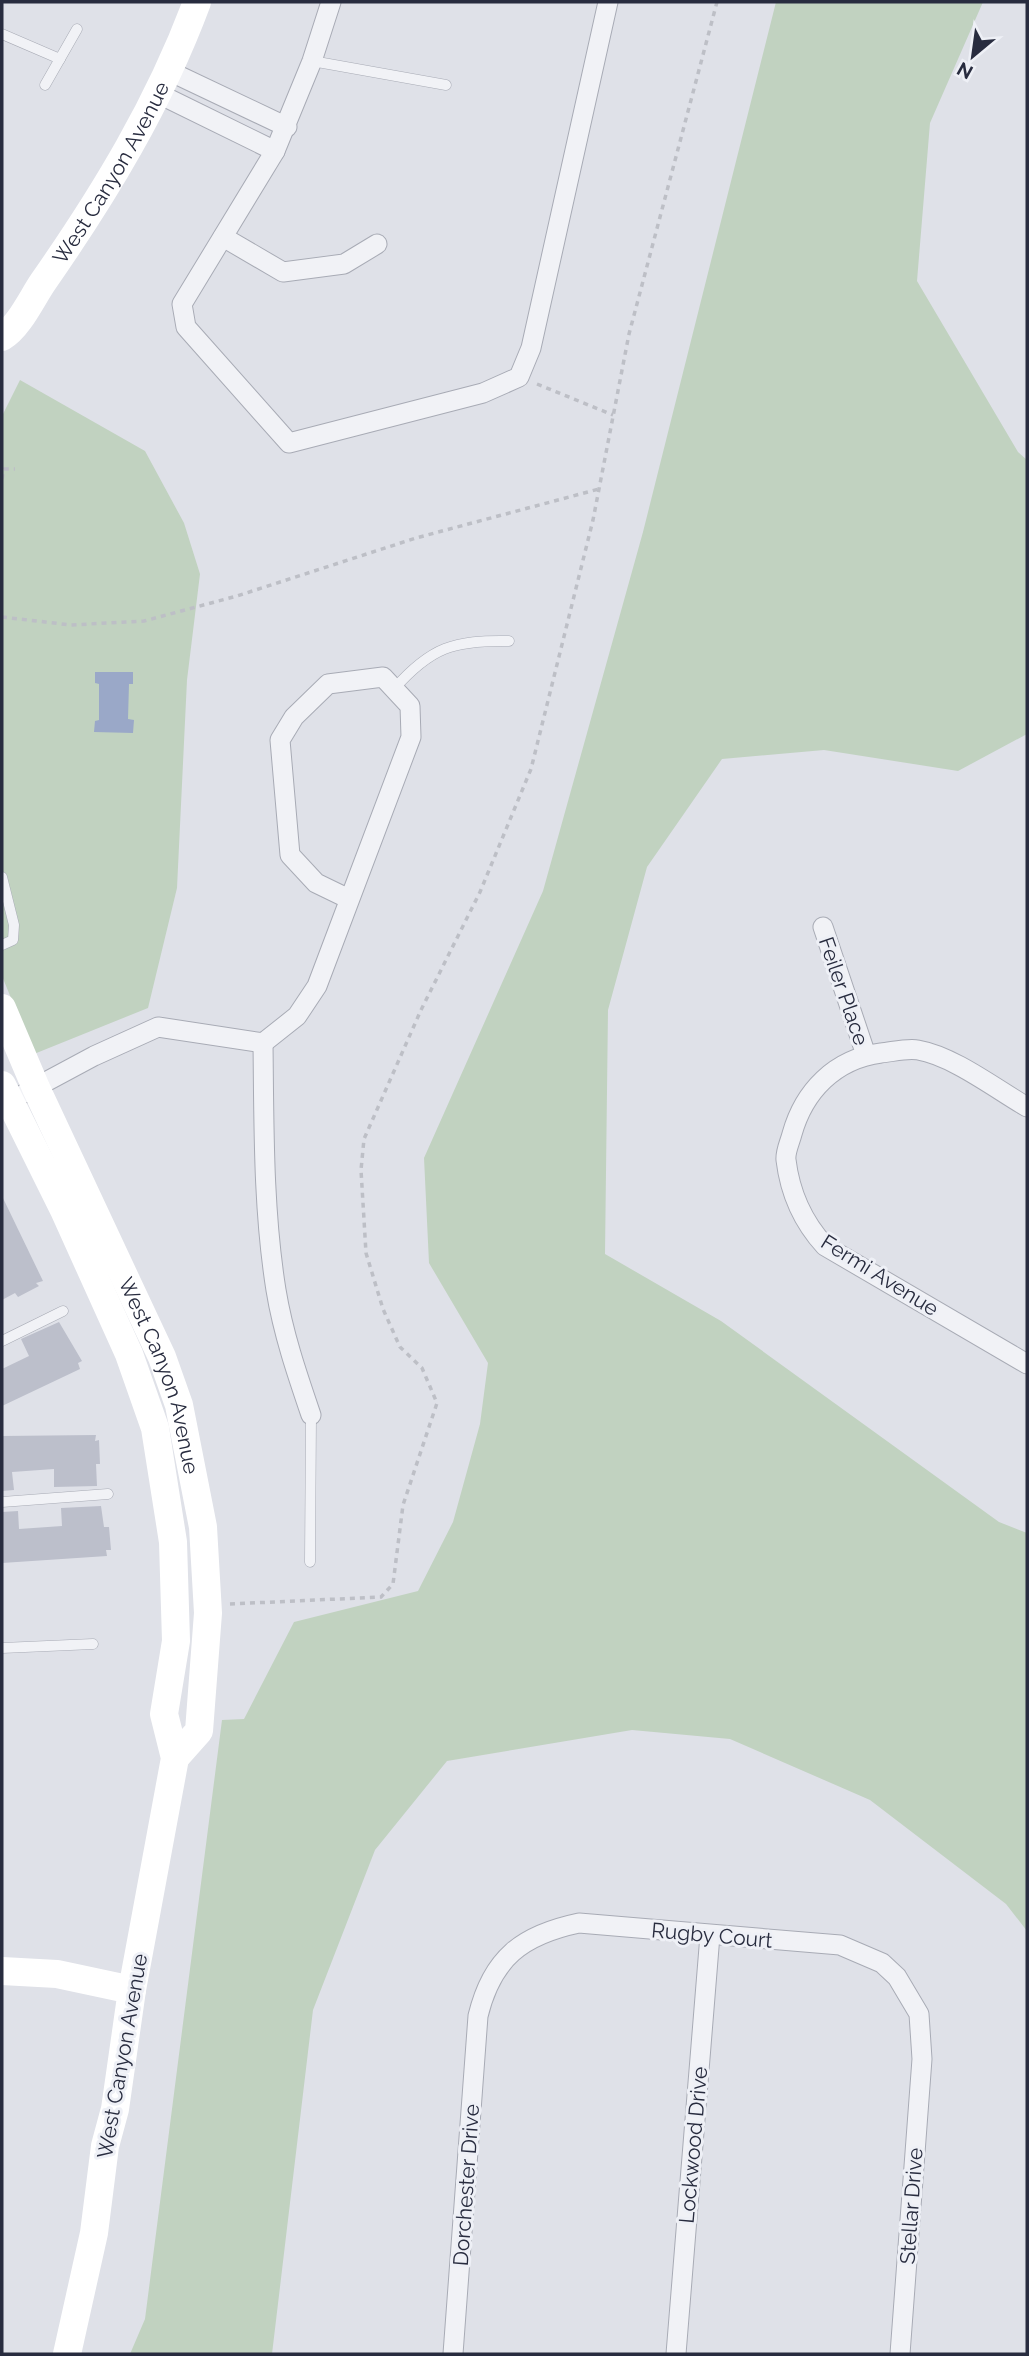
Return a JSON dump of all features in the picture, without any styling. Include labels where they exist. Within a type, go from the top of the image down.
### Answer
[{"type":"street","points":[[331,2],[287,127],[181,304],[186,327],[289,443],[483,393],[519,377],[531,348],[608,2]]},
{"type":"street","name":"West Canyon Avenue","points":[[3,341],[94,209],[164,83],[192,3]]},
{"type":"street","points":[[164,83],[287,127]]},
{"type":"street","points":[[164,83],[275,151]]},
{"type":"street","points":[[223,237],[283,272],[344,264],[377,244]]},
{"type":"street","points":[[4,1096],[36,1088],[94,1056],[158,1027],[263,1043],[297,1016],[317,986],[411,737],[410,706],[383,677],[328,684],[294,717],[280,740],[290,855],[316,883],[349,899]]},
{"type":"street","name":"Feiler Place","points":[[823,927],[866,1055]]},
{"type":"street","name":"West Canyon Avenue","points":[[2,1008],[36,1088],[162,1357],[179,1405],[204,1527],[208,1602],[199,1731],[175,1758]]},
{"type":"street","points":[[263,1043],[264,1149],[276,1290],[291,1357],[311,1415]]},
{"type":"street","name":"Fermi Avenue","points":[[1027,1107],[936,1055],[916,1049],[866,1055],[834,1070],[817,1084],[797,1116],[786,1157],[796,1202],[809,1229],[825,1246],[1027,1364]]},
{"type":"street","name":"West Canyon Avenue","points":[[4,1096],[110,1311],[155,1428],[173,1542],[176,1641],[164,1714],[175,1758],[132,1990],[114,2109],[105,2146],[94,2233],[67,2354]]},
{"type":"street","name":"Rugby Court","points":[[478,2016],[483,1994],[498,1967],[517,1945],[550,1929],[579,1923],[840,1945],[882,1963],[897,1977],[919,2014],[922,2059]]},
{"type":"street","name":"Lockwood Drive","points":[[676,2354],[710,1935]]},
{"type":"street","points":[[2,1971],[57,1974],[132,1990]]},
{"type":"street","name":"Dorchester Drive","points":[[453,2354],[478,2016]]},
{"type":"street","name":"Stellar Drive","points":[[900,2354],[922,2059]]},
{"type":"lane","points":[[45,85],[77,29]]},
{"type":"lane","points":[[2,34],[60,60]]},
{"type":"lane","points":[[312,61],[446,85]]},
{"type":"lane","points":[[394,689],[432,652],[467,640],[509,641]]},
{"type":"lane","points":[[2,877],[14,925],[13,940],[2,945]]},
{"type":"lane","points":[[2,1340],[63,1311]]},
{"type":"lane","points":[[310,1562],[311,1415]]},
{"type":"lane","points":[[2,1502],[108,1494]]},
{"type":"lane","points":[[2,1648],[93,1644]]},
{"type":"path","points":[[208,1602],[381,1597],[393,1584],[403,1505],[438,1403],[422,1368],[400,1347],[383,1309],[366,1253],[361,1170],[364,1139],[421,1010],[480,892],[531,769],[599,489],[629,334],[717,2]]},
{"type":"path","points":[[519,377],[613,415]]},
{"type":"path","points":[[2,479],[4,469],[15,469]]},
{"type":"path","points":[[2,617],[71,625],[144,621],[237,596],[416,538],[599,489]]},
{"type":"green space","points":[[776,2],[983,2],[930,123],[917,281],[1018,452],[1027,460],[1027,734],[958,771],[824,750],[722,759],[647,867],[608,1010],[605,1254],[721,1321],[999,1522],[1027,1533],[1027,1931],[1006,1904],[870,1800],[730,1739],[632,1730],[447,1761],[375,1850],[313,2010],[272,2354],[130,2354],[145,2319],[222,1720],[244,1719],[294,1622],[418,1591],[453,1522],[480,1424],[488,1363],[429,1263],[424,1158],[543,891],[643,532]]},
{"type":"green space","points":[[20,380],[145,451],[184,523],[200,574],[187,680],[177,888],[148,1008],[34,1054],[2,976],[2,416]]},
{"type":"water","points":[[95,672],[133,672],[133,684],[129,684],[128,719],[134,720],[133,733],[94,732],[95,721],[99,720],[99,684],[95,683]]},
{"type":"building","points":[[2,1196],[43,1281],[18,1297],[15,1293],[2,1300]]},
{"type":"building","points":[[59,1322],[82,1361],[78,1363],[80,1369],[2,1406],[2,1369],[29,1356],[21,1339]]},
{"type":"building","points":[[96,1435],[95,1441],[99,1440],[100,1464],[96,1464],[97,1486],[54,1487],[54,1469],[12,1472],[14,1490],[2,1491],[2,1436]]},
{"type":"building","points":[[101,1506],[104,1527],[109,1527],[111,1550],[106,1550],[107,1556],[2,1563],[2,1512],[18,1511],[19,1529],[62,1526],[61,1508]]}]
